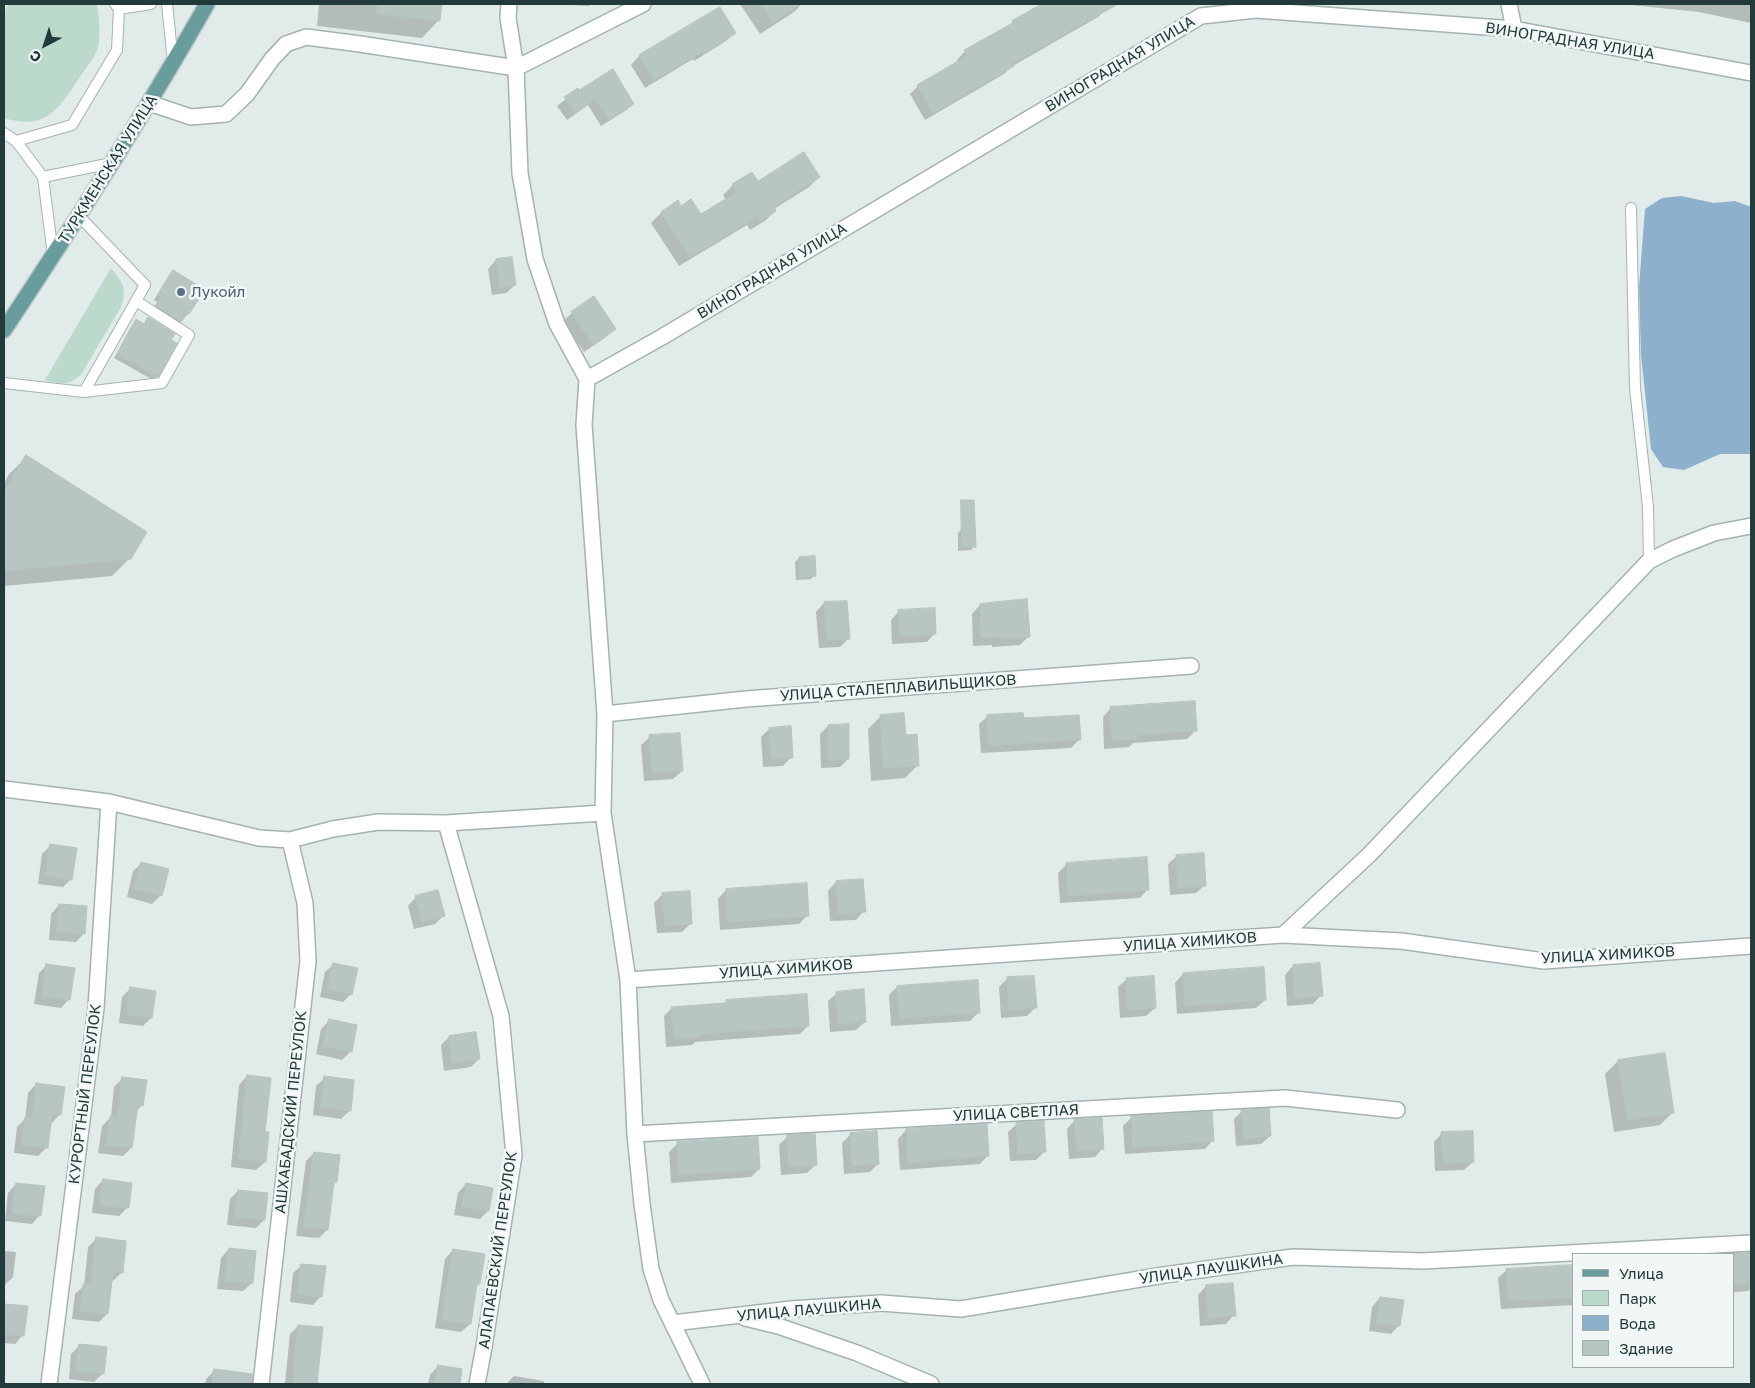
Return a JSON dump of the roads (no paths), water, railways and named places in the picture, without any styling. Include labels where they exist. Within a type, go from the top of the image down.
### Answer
[{"type":"main road","name":"ТУРКМЕНСКАЯ УЛИЦА","points":[[4,330],[79,216],[173,64],[207,4]]},
{"type":"street","points":[[509,4],[508,18],[516,68],[520,173],[535,259],[557,324],[587,379],[584,425],[605,714],[603,812],[628,980],[635,1134],[642,1204],[651,1268],[660,1300],[702,1384]]},
{"type":"street","points":[[149,103],[191,117],[226,114],[247,94],[272,59],[286,44],[306,37],[516,68],[643,4]]},
{"type":"street","points":[[1509,4],[1514,29]]},
{"type":"street","name":"ВИНОГРАДНАЯ УЛИЦА","points":[[587,379],[662,337],[1201,16],[1256,10],[1514,29],[1751,73]]},
{"type":"street","points":[[1283,935],[1370,854],[1649,561],[1673,549],[1714,533],[1751,526]]},
{"type":"street","name":"УЛИЦА СТАЛЕПЛАВИЛЬЩИКОВ","points":[[605,714],[746,699],[1191,666]]},
{"type":"street","points":[[4,788],[109,802],[259,838],[290,840],[333,829],[378,822],[446,823],[603,812]]},
{"type":"street","name":"КУРОРТНЫЙ ПЕРЕУЛОК","points":[[49,1384],[96,1008],[109,802]]},
{"type":"street","name":"АЛАПАЕВСКИЙ ПЕРЕУЛОК","points":[[446,823],[501,1016],[514,1155],[477,1384]]},
{"type":"street","name":"АШХАБАДСКИЙ ПЕРЕУЛОК","points":[[261,1384],[308,961],[305,903],[290,840]]},
{"type":"street","name":"УЛИЦА ХИМИКОВ","points":[[628,980],[1283,935],[1401,941],[1544,961],[1751,946]]},
{"type":"street","name":"УЛИЦА СВЕТЛАЯ","points":[[635,1134],[1285,1098],[1397,1110]]},
{"type":"street","name":"УЛИЦА ЛАУШКИНА","points":[[673,1323],[790,1309],[881,1303],[960,1309],[1164,1275],[1293,1257],[1423,1261],[1751,1243]]},
{"type":"street","points":[[736,1316],[778,1326],[857,1353],[931,1384]]},
{"type":"lane","points":[[16,141],[72,125],[118,50],[117,7],[151,4]]},
{"type":"lane","points":[[167,4],[173,64]]},
{"type":"lane","points":[[4,133],[16,141],[43,177],[53,256]]},
{"type":"lane","points":[[43,177],[112,163]]},
{"type":"lane","points":[[1631,208],[1635,388],[1648,507],[1649,561]]},
{"type":"lane","points":[[79,216],[145,285],[84,392]]},
{"type":"lane","points":[[4,383],[84,392],[162,383],[189,335],[136,302]]},
{"type":"water","points":[[1681,196],[1714,203],[1735,201],[1751,207],[1751,454],[1720,454],[1684,470],[1663,467],[1651,449],[1641,355],[1639,287],[1645,209],[1662,198]]},
{"type":"place","name":"Лукойл","points":[[181,292]]}]
